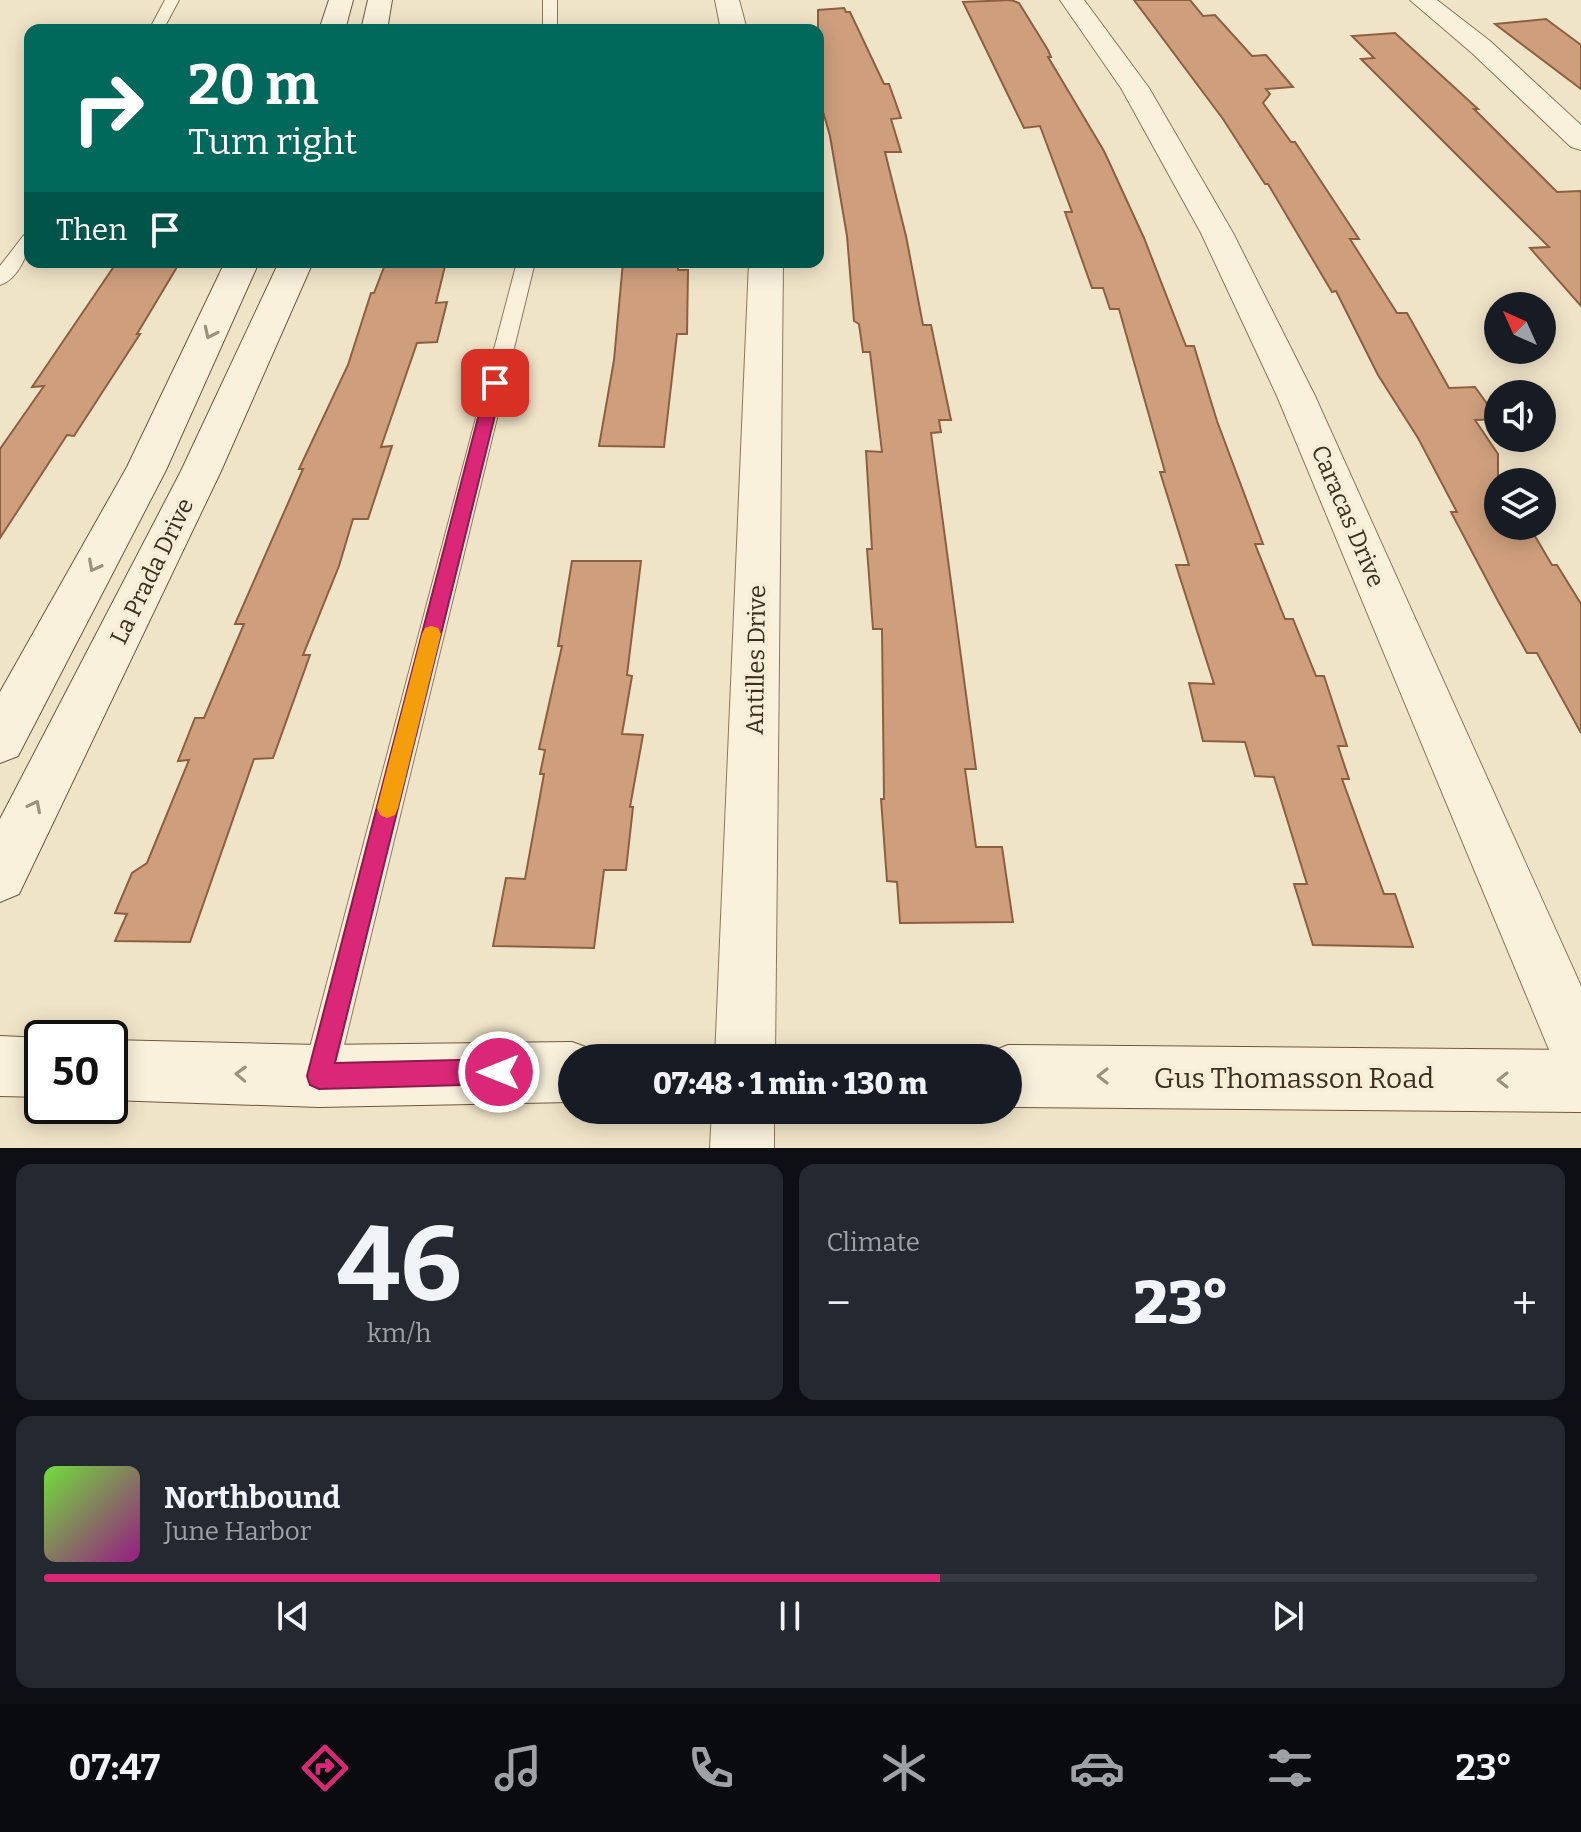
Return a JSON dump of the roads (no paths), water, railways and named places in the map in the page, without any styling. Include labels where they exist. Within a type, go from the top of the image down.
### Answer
[{"type":"street","points":[[334,24],[341,0]]},
{"type":"street","points":[[375,24],[380,0]]},
{"type":"street","points":[[727,0],[733,24]]},
{"type":"street","name":"Caracas Drive","points":[[1072,0],[1135,88],[1237,274],[1296,396],[1581,1055]]},
{"type":"street","points":[[1422,0],[1481,47],[1581,141]]},
{"type":"street","name":"La Prada Drive","points":[[0,740],[162,436],[239,268]]},
{"type":"street","name":"La Prada Drive","points":[[0,875],[218,434],[293,268]]},
{"type":"street","name":"Antilles Drive","points":[[745,1044],[766,268]]},
{"type":"street","points":[[162,436],[218,434]]},
{"type":"street","points":[[0,1066],[24,1067]]},
{"type":"street","points":[[128,1071],[319,1076],[558,1072]]},
{"type":"street","name":"Gus Thomasson Road","points":[[1022,1076],[1581,1081]]},
{"type":"street","points":[[742,1148],[743,1124]]},
{"type":"lane","points":[[159,24],[172,0]]},
{"type":"lane","points":[[550,0],[550,24]]},
{"type":"lane","points":[[0,279],[24,247]]},
{"type":"lane","points":[[319,1076],[524,268]]}]
